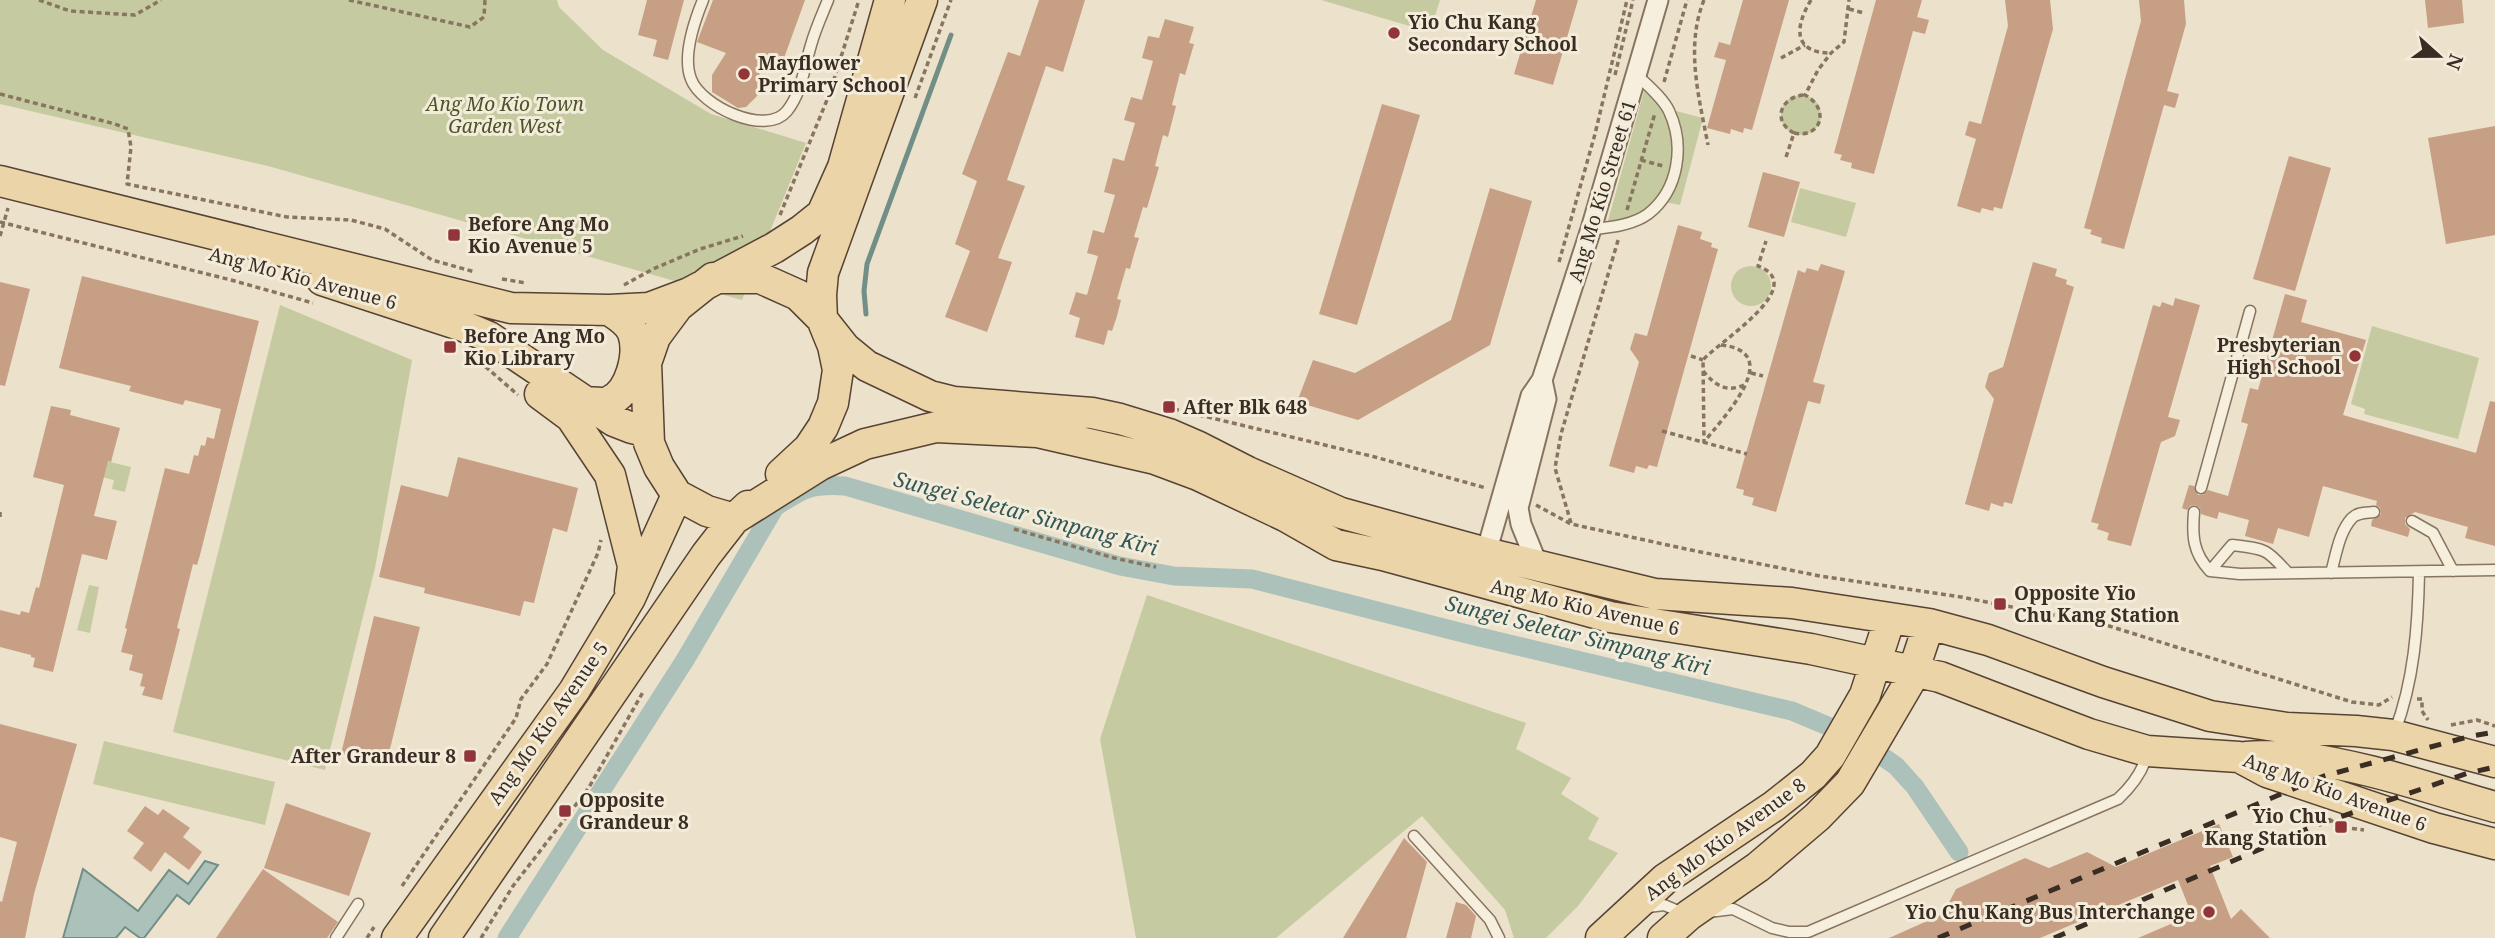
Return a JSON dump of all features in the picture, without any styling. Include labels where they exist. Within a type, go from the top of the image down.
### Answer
[{"type":"main road","points":[[890,0],[893,83],[843,167],[822,214],[774,247],[713,278],[678,306],[656,337],[646,363],[649,443],[659,467],[677,495],[707,511],[734,519],[809,449],[823,427],[833,403],[838,370],[833,346],[822,319],[823,273],[893,83],[922,0]]},
{"type":"main road","name":"Ang Mo Kio Avenue 6","points":[[3,206],[511,308],[611,298],[649,308],[689,293],[713,278]]},
{"type":"main road","name":"Ang Mo Kio Avenue 6","points":[[3,206],[328,294],[463,326],[489,337],[614,421],[648,432]]},
{"type":"main road","points":[[831,251],[838,309],[850,333],[890,375]]},
{"type":"main road","points":[[713,278],[747,277],[770,281],[798,295],[822,319]]},
{"type":"main road","points":[[328,294],[504,367],[571,417],[610,475],[632,566],[630,598]]},
{"type":"main road","points":[[586,402],[606,403],[617,397],[631,374],[637,355],[632,331],[611,298]]},
{"type":"main road","name":"Ang Mo Kio Avenue 6","points":[[822,319],[845,348],[867,366],[930,396],[954,402],[1092,413],[1120,419],[1189,443],[1341,513],[1486,553],[1654,594],[1792,603],[1929,624],[1988,640],[2103,682],[2210,716],[2287,728],[2393,735],[2495,762]]},
{"type":"main road","points":[[865,444],[844,431],[840,408],[856,381],[868,376],[890,375]]},
{"type":"main road","name":"Ang Mo Kio Avenue 6","points":[[734,519],[820,465],[865,444],[936,427],[1037,432],[1155,458],[1278,513],[1336,545],[1383,555],[1610,617],[1811,649],[1875,665],[1914,671],[1966,686],[2089,734],[2147,751],[2239,757],[2267,772],[2434,828],[2495,845]]},
{"type":"main road","name":"Ang Mo Kio Avenue 5","points":[[388,929],[574,691],[630,598],[677,495]]},
{"type":"main road","name":"Ang Mo Kio Avenue 5","points":[[444,938],[734,519]]},
{"type":"main road","name":"Ang Mo Kio Avenue 8","points":[[1601,938],[1665,879],[1774,806],[1812,775],[1830,756],[1865,695],[1890,618]]},
{"type":"main road","name":"Ang Mo Kio Avenue 8","points":[[1663,938],[1689,915],[1758,867],[1817,817],[1850,783],[1914,671],[1929,624]]},
{"type":"main road","points":[[2287,728],[2495,790]]},
{"type":"main road","points":[[2239,757],[2292,756],[2342,763],[2495,807]]},
{"type":"street","name":"Ang Mo Kio Street 61","points":[[1486,553],[1531,396],[1542,380],[1591,229],[1658,0]]},
{"type":"street","name":"Ang Mo Kio Street 61","points":[[1538,566],[1521,524],[1518,508],[1546,399],[1542,380]]},
{"type":"lane","points":[[703,0],[688,51],[691,79],[705,100],[712,104],[744,118],[774,120],[785,113],[798,93],[811,43],[828,0]]},
{"type":"lane","points":[[1591,229],[1623,225],[1647,215],[1663,198],[1679,156],[1677,134],[1668,109],[1637,75]]},
{"type":"lane","points":[[2201,488],[2250,312]]},
{"type":"lane","points":[[2194,512],[2194,545],[2202,563],[2210,571],[2240,574],[2495,570]]},
{"type":"lane","points":[[2331,573],[2340,541],[2353,517],[2374,512]]},
{"type":"lane","points":[[2413,521],[2433,533],[2453,571]]},
{"type":"lane","points":[[2210,571],[2232,545],[2263,549],[2271,553],[2288,573]]},
{"type":"lane","points":[[2393,735],[2406,698],[2416,624],[2419,573]]},
{"type":"lane","points":[[1624,916],[1650,906],[1664,905],[1689,915],[1733,909],[1772,929],[1808,932],[2118,799],[2142,770],[2147,751]]},
{"type":"lane","points":[[1414,836],[1490,920],[1499,938]]},
{"type":"lane","points":[[336,938],[358,904]]},
{"type":"path","points":[[39,0],[78,13],[135,15],[161,0]]},
{"type":"path","points":[[349,0],[470,27],[484,17],[485,0]]},
{"type":"path","points":[[775,226],[828,98],[859,0]]},
{"type":"path","points":[[893,83],[951,0]]},
{"type":"path","points":[[1558,266],[1595,134],[1627,0]]},
{"type":"path","points":[[1704,0],[1698,14],[1694,41],[1695,73],[1708,145]]},
{"type":"path","points":[[1811,0],[1801,20],[1799,34],[1805,45],[1814,52],[1831,53]]},
{"type":"path","points":[[1805,95],[1810,81],[1831,53],[1844,42],[1849,0]]},
{"type":"path","points":[[1849,9],[1864,13]]},
{"type":"path","points":[[1782,58],[1805,45]]},
{"type":"path","points":[[0,94],[115,124],[128,130],[131,147],[127,184],[287,217],[351,220],[385,229],[432,260],[482,274]]},
{"type":"path","points":[[1805,95],[1815,100],[1821,110],[1820,121],[1808,134],[1794,133],[1783,124],[1781,113],[1785,102],[1794,96],[1805,95]]},
{"type":"path","points":[[1786,157],[1794,133]]},
{"type":"path","points":[[1641,160],[1675,169]]},
{"type":"path","points":[[0,236],[3,206],[231,280],[328,294]]},
{"type":"path","points":[[1571,524],[1555,468],[1561,434],[1623,225]]},
{"type":"path","points":[[611,298],[625,285],[653,269],[700,249],[750,234]]},
{"type":"path","points":[[1703,360],[1769,301],[1773,282],[1771,274],[1758,266],[1766,241]]},
{"type":"path","points":[[499,279],[537,284]]},
{"type":"path","points":[[1704,442],[1751,373],[1749,359],[1743,353],[1730,346],[1721,345]]},
{"type":"path","points":[[1691,356],[1703,360]]},
{"type":"path","points":[[478,360],[520,397]]},
{"type":"path","points":[[1703,360],[1704,442]]},
{"type":"path","points":[[1703,371],[1714,384],[1721,387],[1737,388],[1746,384]]},
{"type":"path","points":[[1751,373],[1763,376]]},
{"type":"path","points":[[1662,431],[1747,454]]},
{"type":"path","points":[[1014,529],[1114,558],[1156,567]]},
{"type":"path","points":[[401,888],[516,718],[521,699],[550,657],[598,553],[602,535]]},
{"type":"path","points":[[1923,591],[2109,626],[2352,702],[2379,705],[2391,697],[2421,699],[2426,718],[2437,726]]},
{"type":"path","points":[[481,938],[513,886],[589,789],[645,690]]},
{"type":"path","points":[[2445,726],[2477,720],[2495,726]]},
{"type":"path","points":[[367,938],[388,929]]},
{"type":"green space","name":"Ang Mo Kio Town Garden West","points":[[0,0],[557,0],[559,7],[603,50],[711,114],[806,143],[742,300],[268,166],[0,104]]},
{"type":"green space","points":[[1321,0],[1440,0],[1430,32]]},
{"type":"green space","points":[[1646,84],[1668,109],[1703,118],[1680,205],[1660,201],[1647,215],[1606,228]]},
{"type":"green space","points":[[1801,95],[1815,101],[1821,115],[1815,129],[1801,135],[1787,129],[1781,115],[1787,101]]},
{"type":"green space","points":[[1800,188],[1856,203],[1846,237],[1791,222]]},
{"type":"green space","points":[[1751,266],[1765,272],[1771,286],[1765,300],[1751,306],[1737,300],[1731,286],[1737,272]]},
{"type":"green space","points":[[280,305],[412,360],[375,568],[325,770],[173,732]]},
{"type":"green space","points":[[2372,326],[2479,358],[2458,439],[2364,414],[2365,409],[2351,404]]},
{"type":"green space","points":[[102,460],[131,467],[125,492],[112,489],[114,480],[98,476]]},
{"type":"green space","points":[[89,585],[99,587],[90,633],[77,630]]},
{"type":"green space","points":[[1147,595],[1526,723],[1516,749],[1571,778],[1561,794],[1599,818],[1588,839],[1618,853],[1578,906],[1546,938],[1514,938],[1505,910],[1422,816],[1276,938],[1136,938],[1100,739]]},
{"type":"green space","points":[[104,741],[275,782],[265,825],[93,784]]},
{"type":"water","points":[[205,861],[218,865],[189,904],[177,895],[144,938],[125,927],[116,938],[63,938],[83,869],[138,911],[169,870],[188,884]]},
{"type":"building","points":[[647,0],[684,0],[668,60],[653,56],[657,40],[638,35]]},
{"type":"building","points":[[713,0],[805,0],[779,72],[759,65],[760,88],[757,96],[746,107],[738,108],[712,92],[712,75],[726,53],[697,42]]},
{"type":"building","points":[[1039,0],[1085,0],[1063,72],[1046,66],[1007,180],[1025,186],[998,258],[1012,262],[987,332],[945,317],[970,251],[955,244],[977,181],[962,174],[1008,52],[1020,56]]},
{"type":"building","points":[[1536,0],[1578,0],[1553,85],[1514,74]]},
{"type":"building","points":[[1743,0],[1789,0],[1752,130],[1744,128],[1743,133],[1731,129],[1730,134],[1707,128],[1726,60],[1714,57],[1719,42],[1730,45]]},
{"type":"building","points":[[1876,0],[1922,0],[1917,17],[1929,20],[1925,34],[1913,31],[1874,174],[1851,168],[1852,163],[1840,160],[1842,155],[1834,153]]},
{"type":"building","points":[[2005,0],[2050,0],[2053,29],[2002,209],[1994,207],[1993,211],[1982,208],[1980,213],[1957,206],[1976,139],[1965,135],[1969,121],[1981,124],[2008,26]]},
{"type":"building","points":[[2139,0],[2184,0],[2186,24],[2167,91],[2179,94],[2175,108],[2164,105],[2124,249],[2101,243],[2102,238],[2090,234],[2092,230],[2084,228],[2141,21]]},
{"type":"building","points":[[2425,0],[2462,0],[2464,23],[2428,28]]},
{"type":"building","points":[[1165,19],[1194,27],[1189,43],[1194,44],[1185,75],[1180,73],[1172,105],[1176,106],[1168,137],[1163,135],[1155,166],[1159,167],[1147,208],[1143,207],[1134,237],[1139,238],[1117,299],[1121,300],[1117,316],[1112,331],[1108,330],[1104,345],[1075,337],[1080,318],[1069,314],[1076,292],[1087,295],[1098,256],[1087,253],[1093,230],[1104,233],[1115,195],[1104,192],[1113,158],[1124,161],[1135,123],[1124,120],[1131,97],[1142,100],[1153,61],[1142,58],[1148,36],[1159,38]]},
{"type":"building","points":[[1382,104],[1420,115],[1357,325],[1319,314]]},
{"type":"building","points":[[2495,126],[2495,235],[2446,244],[2428,138]]},
{"type":"building","points":[[2289,156],[2331,168],[2295,291],[2253,279]]},
{"type":"building","points":[[1763,172],[1800,182],[1784,237],[1748,227]]},
{"type":"building","points":[[1490,188],[1532,201],[1490,345],[1358,420],[1297,402],[1313,360],[1355,373],[1451,320]]},
{"type":"building","points":[[1678,225],[1702,232],[1700,239],[1712,243],[1711,247],[1718,249],[1657,467],[1649,465],[1647,469],[1636,466],[1634,473],[1609,466],[1639,362],[1630,349],[1635,333],[1647,336]]},
{"type":"building","points":[[2033,262],[2057,269],[2055,276],[2067,280],[2066,284],[2074,287],[2012,504],[2004,502],[2003,507],[1991,503],[1989,511],[1965,504],[1994,399],[1985,387],[1989,373],[2003,367]]},
{"type":"building","points":[[1821,264],[1845,271],[1813,382],[1825,385],[1820,404],[1808,401],[1776,512],[1752,505],[1754,498],[1743,495],[1744,490],[1736,488],[1798,270],[1805,273],[1807,268],[1818,271]]},
{"type":"building","points":[[82,276],[259,321],[200,555],[197,565],[193,564],[162,700],[142,695],[145,687],[140,686],[143,674],[129,670],[133,655],[121,652],[127,629],[125,628],[165,468],[189,474],[194,455],[198,456],[201,445],[205,446],[207,437],[214,439],[221,409],[185,400],[183,405],[129,391],[131,386],[59,368]]},
{"type":"building","points":[[0,282],[30,289],[5,386],[0,385]]},
{"type":"building","points":[[2285,294],[2307,300],[2301,322],[2366,340],[2343,415],[2476,453],[2490,401],[2495,402],[2495,546],[2465,538],[2468,527],[2415,512],[2405,518],[2405,524],[2410,529],[2408,537],[2371,526],[2372,520],[2381,514],[2376,505],[2377,501],[2323,486],[2309,537],[2278,528],[2273,544],[2245,536],[2249,520],[2219,512],[2217,519],[2201,514],[2200,508],[2195,505],[2187,510],[2182,508],[2189,485],[2194,486],[2198,495],[2203,495],[2208,490],[2228,496],[2248,424],[2241,422],[2250,388],[2258,390]]},
{"type":"building","points":[[2175,298],[2200,305],[2168,417],[2180,420],[2175,436],[2161,442],[2131,546],[2107,540],[2109,533],[2097,529],[2099,524],[2091,522],[2153,305],[2160,307],[2162,302],[2173,306]]},
{"type":"building","points":[[51,406],[71,410],[70,415],[120,428],[111,462],[108,461],[94,516],[117,521],[107,560],[82,554],[53,672],[33,667],[35,658],[31,655],[0,647],[0,610],[20,615],[21,611],[29,613],[36,587],[39,588],[64,485],[33,477]]},
{"type":"building","points":[[458,457],[578,488],[567,532],[553,528],[534,603],[524,601],[520,616],[424,593],[425,588],[379,577],[401,485],[448,497]]},
{"type":"building","points":[[374,616],[420,627],[386,765],[341,754]]},
{"type":"building","points":[[0,724],[77,744],[34,894],[25,938],[0,938],[0,901],[2,902],[17,842],[0,837]]},
{"type":"building","points":[[286,803],[371,833],[349,896],[264,868]]},
{"type":"building","points":[[145,806],[158,815],[163,809],[190,828],[183,837],[202,852],[189,870],[165,852],[151,872],[133,858],[144,843],[127,831]]},
{"type":"building","points":[[2219,824],[2233,857],[2210,866],[2231,919],[2241,909],[2270,938],[2138,938],[2192,915],[2178,880],[2040,938],[1889,938],[1943,914],[1956,889],[2025,858],[2049,868],[2087,852],[2116,867]]},
{"type":"building","points":[[1404,838],[1427,862],[1406,938],[1343,938]]},
{"type":"building","points":[[263,869],[338,922],[327,938],[216,938]]},
{"type":"building","points":[[1456,902],[1466,905],[1476,916],[1471,938],[1446,938]]},
{"type":"waterway","points":[[866,314],[864,291],[867,264],[951,35]]},
{"type":"waterway","name":"Sungei Seletar Simpang Kiri","points":[[507,938],[685,660],[775,507],[801,491],[823,486],[845,486],[1120,566],[1174,576],[1252,579],[1463,633],[1792,711],[1856,738],[1896,766],[1915,787],[1959,852]]},
{"type":"waterway","name":"Sungei Seletar Simpang Kiri","points":[[910,501],[919,509]]},
{"type":"railway","points":[[1938,938],[2324,776],[2471,736],[2495,732]]},
{"type":"railway","points":[[2054,938],[2314,826],[2468,773],[2495,767]]},
{"type":"place","name":"Yio Chu Kang Secondary School","points":[[1394,33]]},
{"type":"place","name":"Mayflower Primary School","points":[[744,74]]},
{"type":"place","name":"Before Ang Mo Kio Avenue 5","points":[[454,235]]},
{"type":"place","name":"Before Ang Mo Kio Library","points":[[450,347]]},
{"type":"place","name":"Presbyterian High School","points":[[2355,356]]},
{"type":"place","name":"After Blk 648","points":[[1169,407]]},
{"type":"place","name":"Opposite Yio Chu Kang Station","points":[[2000,604]]},
{"type":"place","name":"After Grandeur 8","points":[[470,756]]},
{"type":"place","name":"Opposite Grandeur 8","points":[[565,811]]},
{"type":"place","name":"Yio Chu Kang Station","points":[[2341,827]]},
{"type":"place","name":"Yio Chu Kang Bus Interchange","points":[[2209,912]]}]
